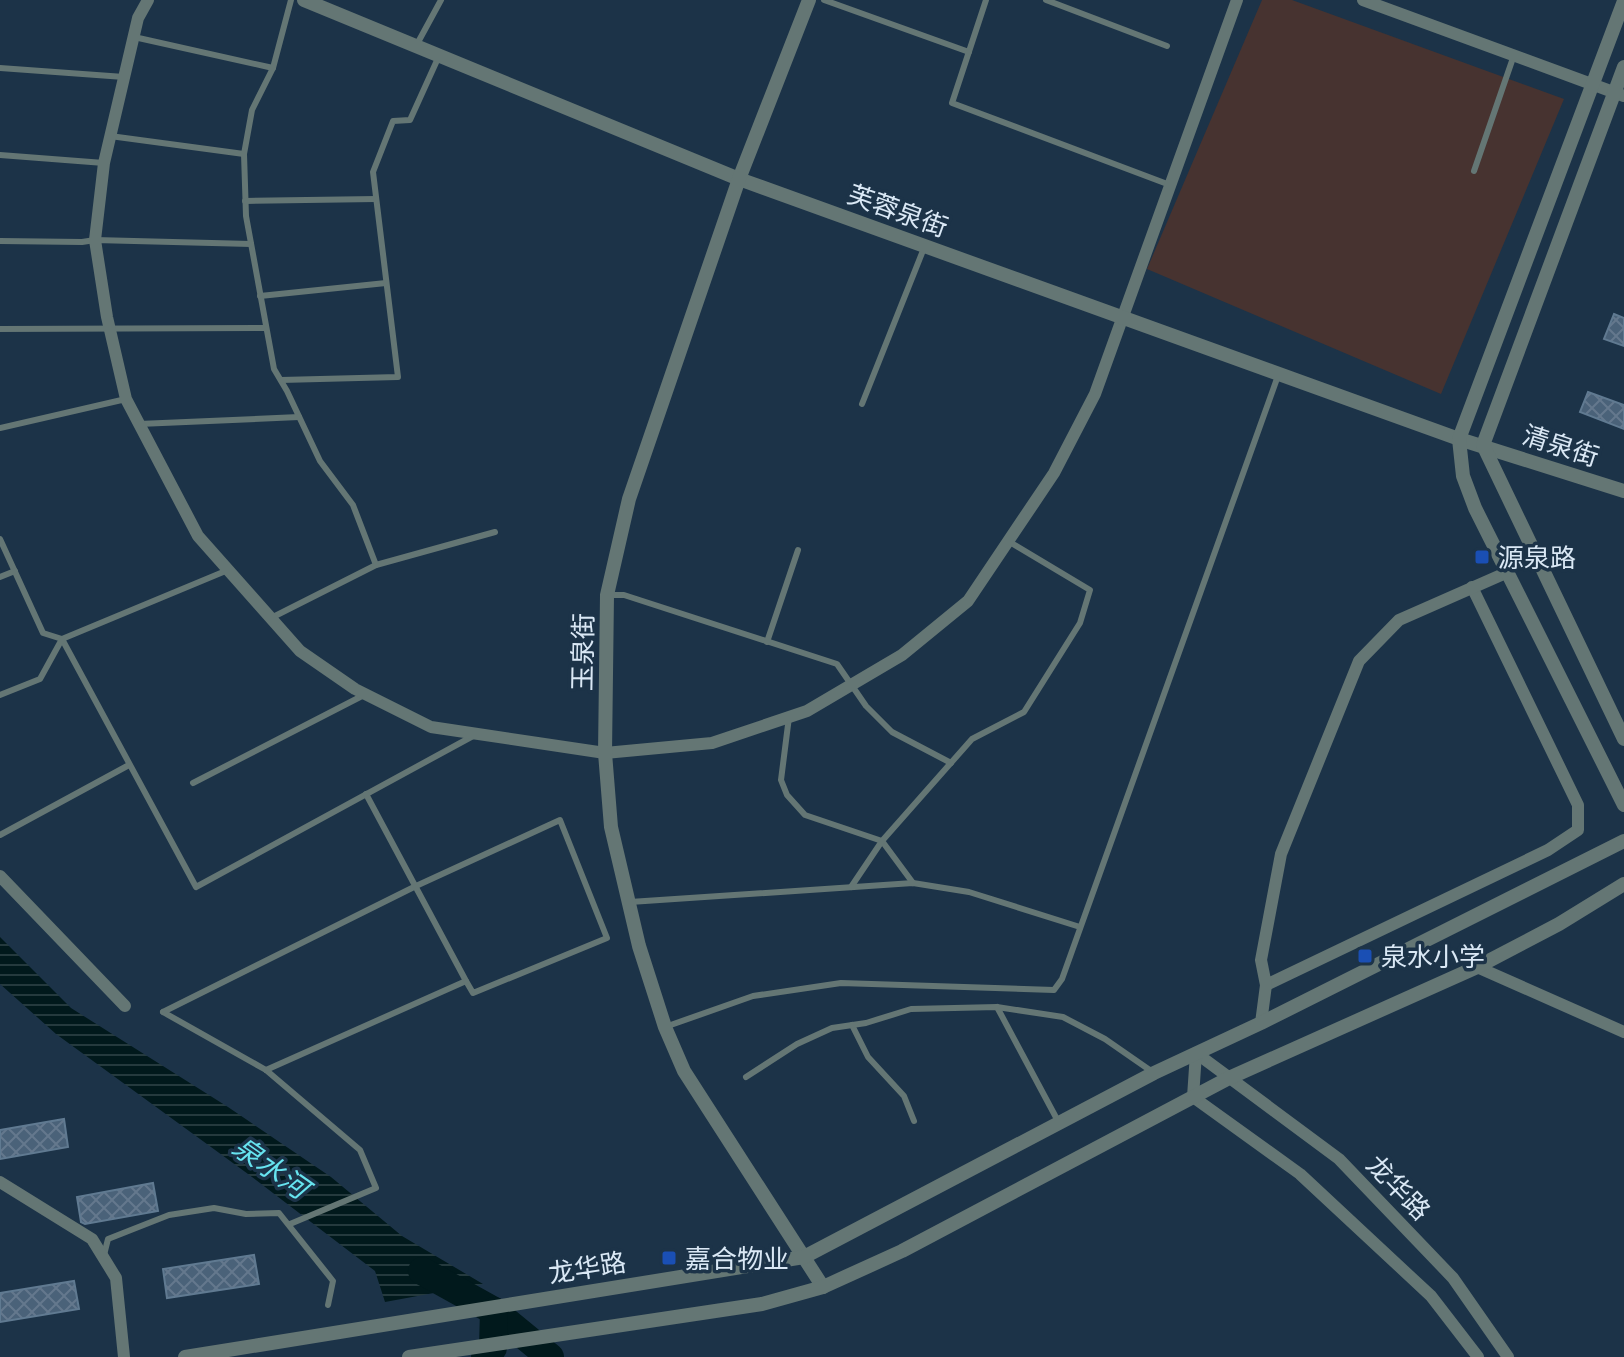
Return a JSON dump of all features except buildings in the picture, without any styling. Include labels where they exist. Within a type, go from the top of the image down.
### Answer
[{"type":"street","points":[[148,0],[138,18],[104,163],[95,240],[109,329],[126,399],[198,536],[300,651],[366,694],[431,727],[605,753],[712,743],[807,711],[902,655],[968,601],[1054,473],[1095,394],[1237,0]]},
{"type":"street","name":"芙蓉泉街","points":[[304,0],[739,179],[1459,439],[1483,445]]},
{"type":"street","name":"玉泉街","points":[[809,0],[739,179],[629,499],[607,595],[605,753],[611,827],[639,946],[665,1027],[684,1071],[823,1287]]},
{"type":"street","points":[[1363,0],[1619,94]]},
{"type":"street","points":[[1624,1],[1459,439],[1463,476],[1475,508],[1624,805]]},
{"type":"street","points":[[1624,67],[1619,94],[1483,445],[1624,739]]},
{"type":"street","name":"清泉街","points":[[1483,445],[1624,491]]},
{"type":"street","points":[[1261,1023],[1266,985],[1261,960],[1281,854],[1359,661],[1399,620],[1508,572]]},
{"type":"street","points":[[1266,985],[1548,850],[1578,830],[1578,805],[1472,587]]},
{"type":"street","points":[[1193,1097],[1196,1053],[1624,841]]},
{"type":"street","points":[[0,876],[125,1006]]},
{"type":"street","points":[[410,1357],[762,1304],[823,1287],[902,1251],[1229,1078],[1477,967],[1559,924],[1624,884]]},
{"type":"street","points":[[1477,967],[1624,1032]]},
{"type":"street","name":"龙华路","points":[[185,1357],[804,1257],[1196,1053],[1339,1159],[1453,1278],[1508,1357]]},
{"type":"street","points":[[1193,1097],[1311,1184],[1431,1296],[1478,1357]]},
{"type":"street","points":[[0,1182],[92,1239],[116,1278],[124,1357]]},
{"type":"lane","points":[[291,0],[273,68],[252,110],[244,154],[245,201],[251,244],[274,369],[320,461],[353,505],[376,565]]},
{"type":"lane","points":[[416,46],[441,0]]},
{"type":"lane","points":[[824,0],[969,52]]},
{"type":"lane","points":[[986,0],[952,103],[1170,185]]},
{"type":"lane","points":[[1046,0],[1167,46]]},
{"type":"lane","points":[[134,37],[273,68]]},
{"type":"lane","points":[[1474,171],[1514,55]]},
{"type":"lane","points":[[281,380],[398,377],[373,172],[393,121],[410,120],[439,56]]},
{"type":"lane","points":[[0,68],[124,77]]},
{"type":"lane","points":[[110,136],[244,154]]},
{"type":"lane","points":[[0,155],[104,163]]},
{"type":"lane","points":[[245,201],[376,199]]},
{"type":"lane","points":[[0,241],[251,244]]},
{"type":"lane","points":[[862,404],[926,245]]},
{"type":"lane","points":[[260,296],[386,283]]},
{"type":"lane","points":[[0,329],[266,328]]},
{"type":"lane","points":[[665,1027],[753,996],[841,983],[1054,990],[1062,979],[1279,373]]},
{"type":"lane","points":[[0,428],[126,399]]},
{"type":"lane","points":[[138,424],[299,417]]},
{"type":"lane","points":[[271,618],[376,565],[495,532]]},
{"type":"lane","points":[[0,539],[43,633],[62,639],[196,887],[476,734]]},
{"type":"lane","points":[[851,887],[882,841],[972,739],[1024,712],[1080,623],[1090,590],[1008,541]]},
{"type":"lane","points":[[767,642],[798,550]]},
{"type":"lane","points":[[0,695],[40,679],[62,639],[228,570]]},
{"type":"lane","points":[[0,577],[15,571]]},
{"type":"lane","points":[[607,595],[624,595],[837,664],[866,706],[892,732],[951,763]]},
{"type":"lane","points":[[193,783],[366,694]]},
{"type":"lane","points":[[789,717],[781,780],[787,795],[805,815],[882,841],[913,883]]},
{"type":"lane","points":[[0,835],[129,765]]},
{"type":"lane","points":[[290,1224],[376,1188],[360,1150],[266,1070],[163,1012],[416,886],[560,820],[607,938],[473,993],[466,981],[416,886],[366,794]]},
{"type":"lane","points":[[629,902],[913,883],[969,892],[1080,927]]},
{"type":"lane","points":[[266,1070],[466,981]]},
{"type":"lane","points":[[997,1007],[1059,1123]]},
{"type":"lane","points":[[746,1077],[797,1044],[832,1028],[911,1009],[997,1007],[1063,1017],[1105,1039],[1154,1073]]},
{"type":"lane","points":[[852,1025],[868,1057],[904,1096],[914,1121]]},
{"type":"lane","points":[[103,1257],[108,1239],[169,1215],[214,1208],[246,1214],[279,1213],[333,1281],[328,1305]]},
{"type":"shaded area","points":[[1262,0],[1292,0],[1564,99],[1441,394],[1147,269]]},
{"type":"water","name":"泉水河","points":[[0,937],[71,1008],[228,1107],[331,1177],[402,1236],[483,1284],[385,1302],[375,1271],[56,1034],[0,984]]},
{"type":"waterway","name":"泉水河","points":[[422,1271],[494,1311],[550,1357]]},
{"type":"waterway","points":[[485,1357],[493,1348],[494,1311]]},
{"type":"place","name":"源泉路","points":[[1482,557]]},
{"type":"place","name":"泉水小学","points":[[1365,956]]},
{"type":"place","name":"嘉合物业","points":[[669,1258]]}]
